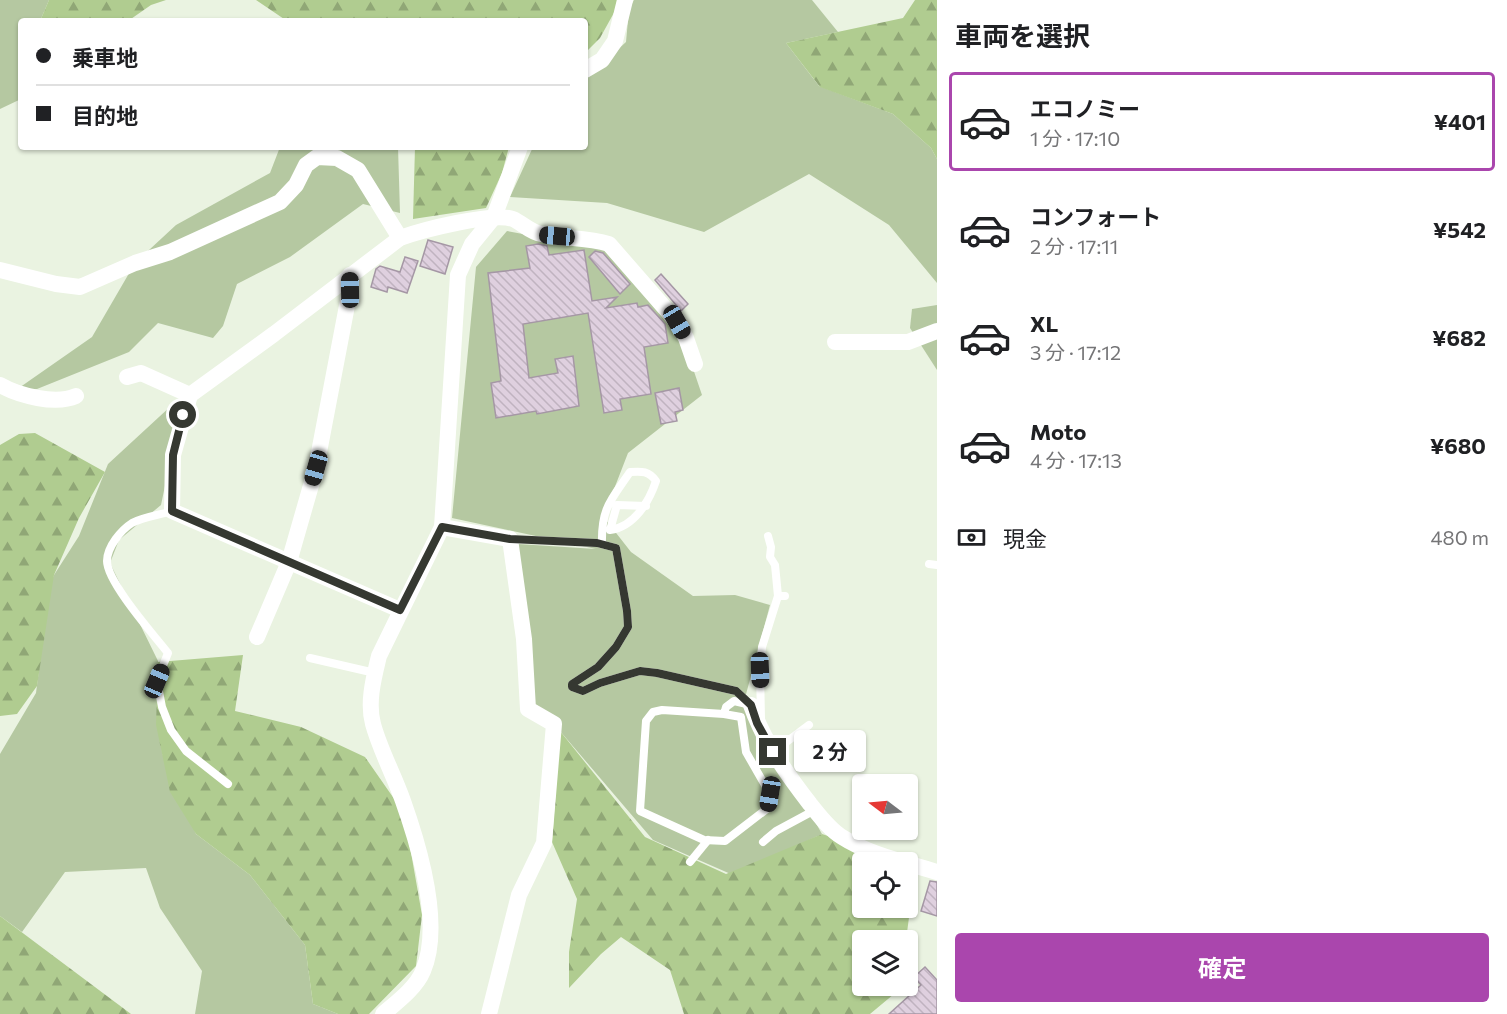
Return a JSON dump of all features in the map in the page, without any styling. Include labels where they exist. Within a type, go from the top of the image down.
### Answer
[{"type":"street","points":[[588,68],[602,60],[615,41],[625,0]]},
{"type":"street","points":[[383,1014],[406,994],[423,972],[432,929],[423,869],[404,802],[373,722],[371,698],[379,656],[442,527],[458,274],[472,244],[494,217],[519,150]]},
{"type":"street","points":[[0,270],[56,284],[81,287],[135,263],[170,252],[280,202],[296,185],[306,165],[317,157],[337,158],[358,170],[400,238]]},
{"type":"street","points":[[400,610],[172,511],[173,455],[190,395],[400,238],[418,231],[494,217],[512,219],[538,234],[595,240],[609,244],[677,322],[686,338],[694,364]]},
{"type":"street","points":[[257,637],[289,562],[316,468],[350,290],[350,275]]},
{"type":"street","points":[[836,342],[908,342],[937,331]]},
{"type":"street","points":[[127,377],[141,373],[190,395]]},
{"type":"street","points":[[0,385],[9,391],[31,398],[69,399],[76,396]]},
{"type":"street","points":[[442,527],[510,539],[524,639],[528,709],[554,724],[544,843],[519,895],[489,1014]]},
{"type":"street","points":[[751,705],[762,732],[782,768],[815,810],[840,836],[855,844],[937,872]]},
{"type":"lane","points":[[602,544],[602,522],[630,472],[642,471],[652,475],[656,481],[646,506],[619,529],[610,530],[613,504]]},
{"type":"lane","points":[[613,504],[646,506]]},
{"type":"lane","points":[[172,511],[133,523],[117,537],[107,561],[110,575],[168,653],[157,681],[162,707],[171,730],[186,751],[228,784]]},
{"type":"lane","points":[[762,732],[762,647],[781,596],[775,565],[770,557],[771,547],[768,536]]},
{"type":"lane","points":[[510,539],[602,544],[616,548],[628,627],[616,647],[598,667],[572,684],[572,687],[583,691],[600,683],[640,671],[736,691],[751,705]]},
{"type":"lane","points":[[310,658],[375,673]]},
{"type":"lane","points":[[724,714],[726,707],[734,701],[751,705]]},
{"type":"lane","points":[[662,710],[724,714],[741,717],[746,752],[770,794],[768,808],[725,841],[704,840],[640,811],[646,721],[653,712],[662,710]]},
{"type":"lane","points":[[773,752],[809,725]]},
{"type":"lane","points":[[763,842],[776,831],[815,810]]},
{"type":"lane","points":[[690,862],[708,840]]},
{"type":"green space","points":[[0,0],[49,0],[41,18],[18,18],[18,100],[0,109]]},
{"type":"green space","points":[[49,0],[166,0],[151,5],[132,18],[41,18]]},
{"type":"green space","points":[[256,0],[621,0],[600,38],[588,50],[588,18],[283,18]]},
{"type":"green space","points":[[634,0],[812,0],[838,32],[786,43],[819,86],[893,114],[931,148],[937,159],[937,283],[889,225],[809,174],[704,232],[607,203],[510,197],[532,150],[588,150],[588,77],[626,42],[629,9]]},
{"type":"green space","points":[[915,0],[937,0],[937,159],[931,148],[893,114],[820,87],[786,43],[903,18]]},
{"type":"green space","points":[[279,150],[398,150],[400,213],[363,204],[290,257],[237,284],[223,326],[213,338],[158,323],[129,352],[37,389],[16,390],[92,337],[135,263],[176,225],[270,173]]},
{"type":"green space","points":[[415,150],[508,150],[502,173],[486,208],[413,219]]},
{"type":"green space","points":[[507,231],[603,249],[643,292],[686,348],[702,395],[628,453],[602,515],[631,552],[693,596],[735,595],[770,605],[745,698],[822,834],[733,875],[653,840],[554,724],[528,709],[518,544],[596,549],[452,518],[476,267]]},
{"type":"green space","points":[[937,305],[937,370],[910,328],[912,309]]},
{"type":"green space","points":[[182,404],[161,505],[119,540],[110,563],[158,661],[162,753],[196,834],[250,875],[305,945],[313,1004],[338,1014],[195,1014],[202,971],[160,908],[146,868],[65,872],[22,932],[0,916],[0,754],[36,693],[50,585],[79,536],[108,464],[172,405]]},
{"type":"green space","points":[[35,433],[105,472],[79,518],[54,575],[37,686],[17,714],[0,716],[0,445],[19,434]]},
{"type":"green space","points":[[243,655],[235,711],[301,727],[365,757],[404,813],[422,915],[416,966],[369,1014],[338,1014],[313,1004],[305,945],[250,875],[196,834],[170,792],[156,725],[158,662]]},
{"type":"green space","points":[[560,731],[645,837],[726,874],[822,834],[877,852],[852,852],[852,918],[909,918],[907,930],[852,930],[852,996],[892,996],[870,1014],[684,1014],[670,970],[621,937],[601,954],[569,988],[569,952],[577,899],[552,842]]},
{"type":"green space","points":[[0,916],[131,1014],[0,1014]]},
{"type":"building","points":[[428,240],[453,247],[445,274],[420,266]]},
{"type":"building","points":[[538,244],[547,246],[549,255],[584,250],[592,301],[617,297],[606,308],[637,303],[638,307],[648,305],[665,324],[668,343],[644,347],[651,394],[620,399],[622,410],[604,413],[588,313],[523,324],[529,378],[558,373],[555,359],[573,356],[579,406],[537,414],[536,411],[496,418],[491,383],[501,381],[488,273],[530,268],[526,246]]},
{"type":"building","points":[[595,251],[603,253],[630,284],[620,294],[589,257]]},
{"type":"building","points":[[405,257],[418,261],[407,293],[388,287],[387,292],[371,287],[376,269],[380,266],[400,272]]},
{"type":"building","points":[[661,274],[688,304],[681,311],[655,280]]},
{"type":"building","points":[[679,388],[683,410],[675,412],[677,421],[661,424],[655,393]]},
{"type":"building","points":[[930,881],[937,882],[937,916],[921,911]]},
{"type":"building","points":[[925,967],[937,980],[937,1014],[889,1014],[909,996],[918,996],[918,988],[921,985],[918,982],[918,973]]},
{"type":"route","points":[[183,415],[173,455],[172,511],[400,610],[442,527],[510,539],[597,543],[616,548],[628,627],[616,647],[598,667],[572,684],[572,687],[583,691],[600,683],[640,671],[736,691],[751,705],[757,723],[773,752]]}]
